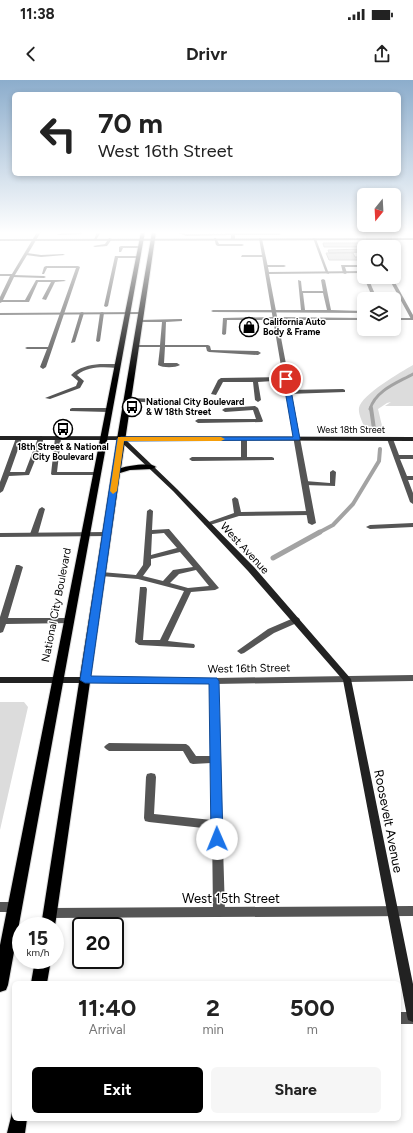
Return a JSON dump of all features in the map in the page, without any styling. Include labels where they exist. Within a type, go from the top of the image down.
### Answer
[{"type":"main road","name":"National City Boulevard","points":[[0,985],[102,438],[134,281]]},
{"type":"main road","points":[[49,917],[121,439],[147,281]]},
{"type":"main road","points":[[116,472],[129,468],[152,467]]},
{"type":"main road","points":[[39,981],[41,969]]},
{"type":"main road","points":[[16,1133],[18,1121]]},
{"type":"street","points":[[10,281],[0,301],[27,301],[37,282],[52,281]]},
{"type":"street","points":[[44,299],[54,281]]},
{"type":"street","points":[[43,367],[73,281]]},
{"type":"street","points":[[106,306],[111,281]]},
{"type":"street","points":[[269,281],[312,523]]},
{"type":"street","points":[[299,281],[303,311]]},
{"type":"street","points":[[323,281],[329,311]]},
{"type":"street","points":[[394,284],[413,319],[401,319]]},
{"type":"street","points":[[300,292],[325,292]]},
{"type":"street","points":[[213,311],[357,312]]},
{"type":"street","points":[[73,342],[82,313]]},
{"type":"street","points":[[98,341],[102,313]]},
{"type":"street","points":[[0,314],[142,313]]},
{"type":"street","points":[[224,334],[225,319],[357,319]]},
{"type":"street","points":[[141,321],[180,320]]},
{"type":"street","points":[[164,321],[161,365],[177,365]]},
{"type":"street","points":[[208,338],[209,351],[258,353]]},
{"type":"street","points":[[136,346],[208,346]]},
{"type":"street","points":[[27,348],[50,348]]},
{"type":"street","points":[[48,398],[78,387],[81,382],[74,375],[78,371],[88,367],[117,366]]},
{"type":"street","points":[[214,394],[221,380],[286,379]]},
{"type":"street","points":[[255,380],[258,400]]},
{"type":"street","points":[[288,392],[343,391]]},
{"type":"street","points":[[127,400],[161,401]]},
{"type":"street","points":[[198,421],[260,421],[255,408],[225,410]]},
{"type":"street","points":[[72,410],[108,410]]},
{"type":"street","name":"West 18th Street","points":[[0,438],[413,439]]},
{"type":"street","points":[[0,491],[1,484],[19,438]]},
{"type":"street","points":[[6,474],[26,474],[41,438]]},
{"type":"street","points":[[58,438],[54,474],[96,474]]},
{"type":"street","name":"West Avenue","points":[[121,439],[152,467],[251,569],[347,679]]},
{"type":"street","points":[[244,439],[244,459]]},
{"type":"street","points":[[390,439],[413,502]]},
{"type":"street","points":[[397,457],[413,457]]},
{"type":"street","points":[[192,459],[272,459]]},
{"type":"street","points":[[305,483],[334,485],[333,472]]},
{"type":"street","points":[[404,478],[413,478]]},
{"type":"street","points":[[235,499],[238,514]]},
{"type":"street","points":[[34,534],[42,509]]},
{"type":"street","points":[[138,577],[146,565],[150,511]]},
{"type":"street","points":[[208,524],[238,514],[310,512]]},
{"type":"street","points":[[370,527],[413,525]]},
{"type":"street","points":[[101,574],[138,577],[166,583],[188,590],[215,588],[166,532],[148,532]]},
{"type":"street","points":[[0,535],[107,534]]},
{"type":"street","points":[[147,558],[181,549]]},
{"type":"street","points":[[0,630],[18,566]]},
{"type":"street","points":[[166,583],[176,572],[197,568]]},
{"type":"street","points":[[143,589],[140,642],[191,646]]},
{"type":"street","points":[[163,643],[188,590]]},
{"type":"street","points":[[241,651],[271,631],[296,620]]},
{"type":"street","points":[[3,621],[69,621]]},
{"type":"street","name":"West 16th Street","points":[[85,680],[214,681],[413,678]]},
{"type":"street","name":"Roosevelt Avenue","points":[[347,679],[393,912],[410,984],[413,1017]]},
{"type":"street","points":[[0,680],[85,680]]},
{"type":"street","points":[[214,681],[219,912]]},
{"type":"street","points":[[109,747],[186,748],[193,760],[215,759]]},
{"type":"street","points":[[151,777],[149,818],[217,825]]},
{"type":"street","points":[[0,907],[15,907]]},
{"type":"street","name":"West 15th Street","points":[[64,918],[219,912],[413,911]]},
{"type":"street","points":[[401,1018],[413,1017]]},
{"type":"shaded area","points":[[413,365],[413,406],[385,406],[391,402],[387,403],[378,409],[383,430],[365,429],[359,413],[361,403],[382,384]]},
{"type":"shaded area","points":[[0,702],[24,702],[28,707],[0,830]]},
{"type":"waterway","points":[[370,409],[373,402],[382,392],[413,374]]},
{"type":"waterway","points":[[371,408],[374,429]]},
{"type":"waterway","points":[[318,533],[333,525],[353,504],[379,461],[380,449]]},
{"type":"waterway","points":[[273,558],[320,532]]},
{"type":"slow traffic","points":[[113,491],[121,439],[221,439]]},
{"type":"place","name":"California Auto Body & Frame","points":[[249,327]]},
{"type":"place","name":"National City Boulevard & W 18th Street","points":[[132,407]]},
{"type":"place","name":"18th Street & National City Boulevard","points":[[63,429]]},
{"type":"route","points":[[217,839],[214,681],[85,680],[121,439],[297,439],[286,379]]}]
